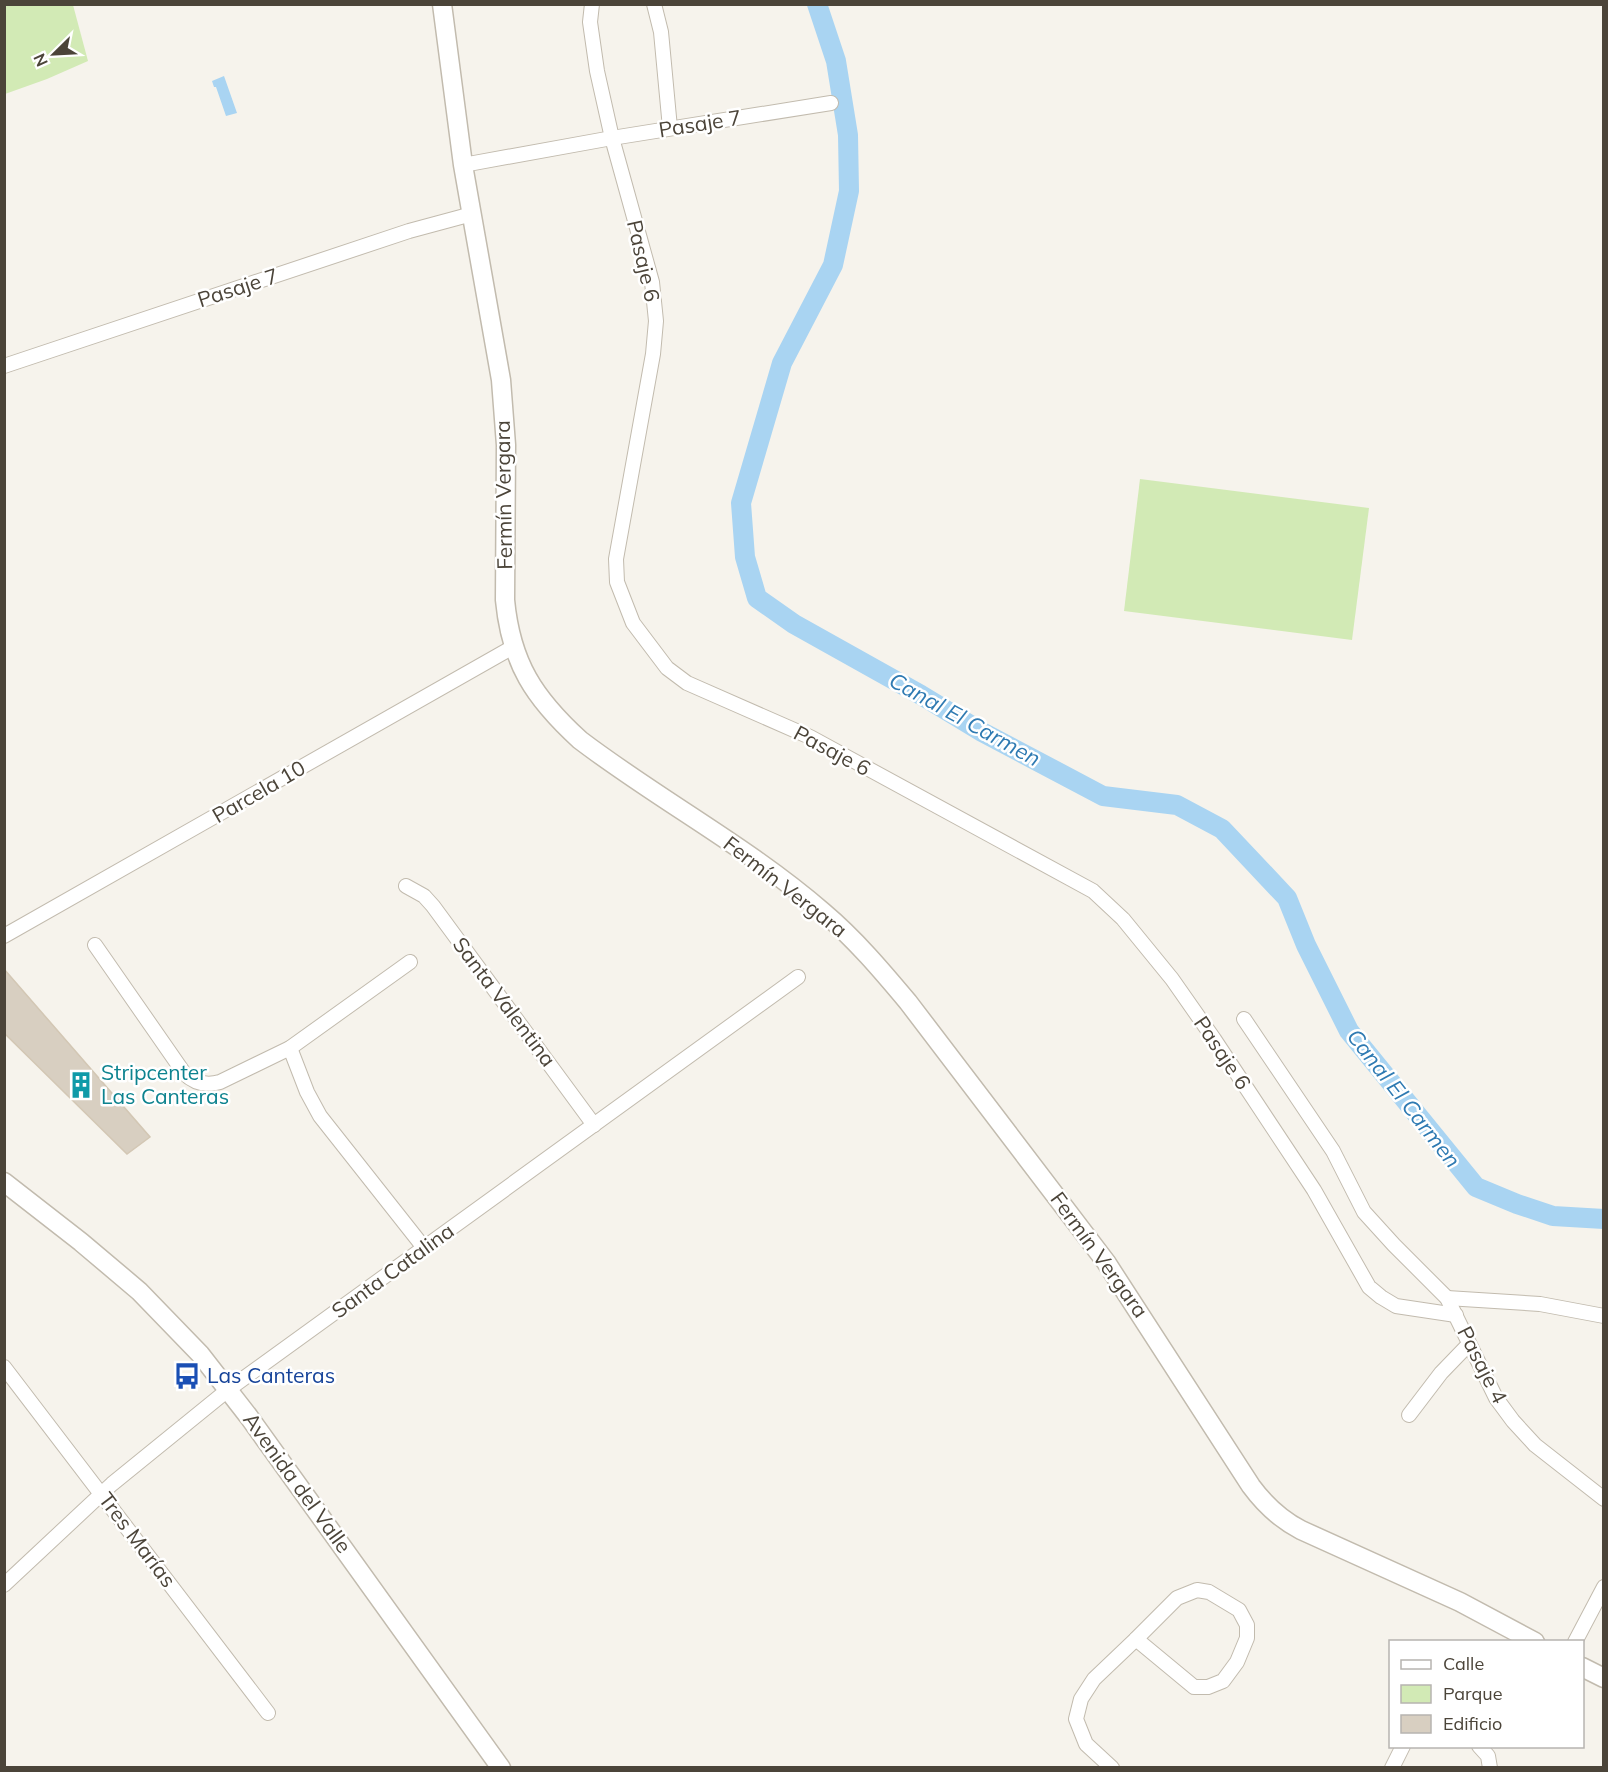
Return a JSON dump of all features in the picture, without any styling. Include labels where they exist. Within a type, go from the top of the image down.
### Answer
[{"type":"street","name":"Fermín Vergara","points":[[442,4],[463,165],[501,380],[506,445],[505,600],[509,632],[521,668],[532,687],[546,706],[580,740],[802,895],[843,930],[885,975],[1106,1262],[1251,1486],[1271,1509],[1296,1527],[1460,1602],[1533,1640]]},
{"type":"street","name":"Pasaje 6","points":[[592,4],[590,22],[597,71],[612,138],[652,282],[656,321],[653,354],[616,559],[617,582],[633,623],[667,668],[687,683],[810,737],[1093,891],[1123,919],[1172,980],[1214,1039],[1314,1190],[1369,1287],[1396,1306],[1456,1315]]},
{"type":"street","points":[[654,4],[661,32],[670,128]]},
{"type":"street","name":"Pasaje 7","points":[[463,165],[670,128],[831,103]]},
{"type":"street","name":"Pasaje 7","points":[[4,366],[409,231],[472,214]]},
{"type":"street","name":"Parcela 10","points":[[4,936],[513,647]]},
{"type":"street","name":"Santa Valentina","points":[[406,886],[424,896],[433,906],[594,1125]]},
{"type":"street","points":[[95,945],[184,1073],[195,1081],[208,1084],[220,1082],[290,1048],[410,962]]},
{"type":"street","name":"Santa Catalina","points":[[4,1585],[101,1493],[229,1389],[798,977]]},
{"type":"street","name":"Pasaje 6","points":[[1244,1019],[1333,1151],[1364,1212],[1447,1298]]},
{"type":"street","points":[[290,1048],[307,1092],[320,1116],[425,1249]]},
{"type":"street","name":"Avenida del Valle","points":[[4,1182],[139,1291],[200,1354],[229,1389],[501,1767]]},
{"type":"street","points":[[1447,1298],[1540,1304],[1604,1317]]},
{"type":"street","name":"Pasaje 4","points":[[1447,1298],[1496,1398],[1535,1445],[1604,1499]]},
{"type":"street","points":[[1409,1414],[1469,1344]]},
{"type":"street","name":"Tres Marías","points":[[4,1367],[268,1713]]},
{"type":"street","points":[[1576,1640],[1604,1587]]},
{"type":"street","points":[[1112,1767],[1086,1744],[1076,1719],[1081,1698],[1095,1679],[1177,1598],[1197,1590],[1209,1592],[1239,1610],[1247,1625],[1247,1638],[1237,1662],[1223,1681],[1208,1687],[1194,1687],[1136,1639]]},
{"type":"street","points":[[1584,1668],[1604,1678]]},
{"type":"street","points":[[1392,1767],[1403,1748]]},
{"type":"street","points":[[1481,1748],[1488,1756],[1490,1767]]},
{"type":"green space","points":[[4,5],[73,5],[88,61],[5,94]]},
{"type":"green space","points":[[1140,479],[1369,508],[1352,640],[1124,611]]},
{"type":"water","points":[[224,76],[237,113],[226,116],[212,81]]},
{"type":"building","name":"Stripcenter Las Canteras","points":[[4,969],[150,1137],[127,1154],[4,1033]]},
{"type":"waterway","name":"Canal El Carmen","points":[[817,4],[836,61],[848,135],[849,191],[833,265],[782,363],[741,503],[745,557],[757,598],[794,624],[982,732],[1103,796],[1177,805],[1222,829],[1287,898],[1306,945],[1349,1031],[1476,1187],[1553,1216],[1604,1219]]},
{"type":"place","name":"Stripcenter Las Canteras","points":[[81,1085]]},
{"type":"place","name":"Las Canteras","points":[[187,1376]]}]
